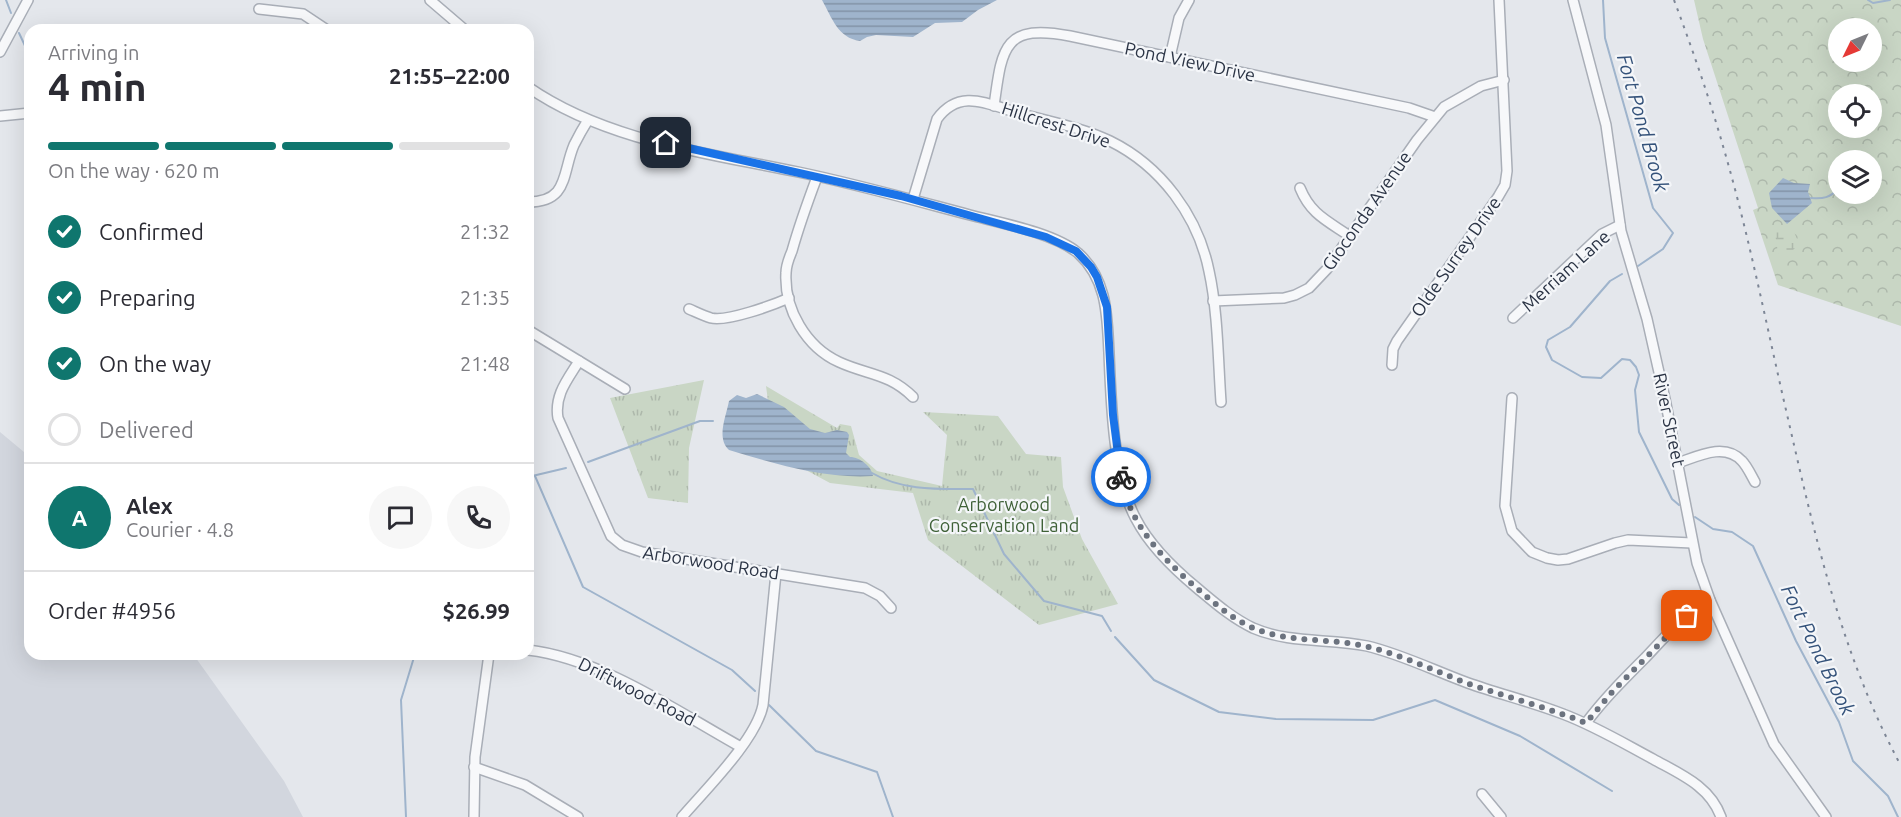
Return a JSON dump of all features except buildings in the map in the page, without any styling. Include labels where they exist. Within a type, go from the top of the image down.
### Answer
[{"type":"street","points":[[0,51],[28,0]]},
{"type":"street","points":[[430,0],[458,24]]},
{"type":"street","points":[[1170,57],[1179,18],[1189,0]]},
{"type":"street","name":"Olde Surrey Drive","points":[[1392,365],[1393,349],[1397,341],[1492,207],[1505,185],[1507,171],[1499,0]]},
{"type":"street","name":"River Street","points":[[1573,0],[1610,144],[1620,225],[1625,249],[1647,319],[1697,563],[1710,600],[1774,744],[1826,817]]},
{"type":"street","points":[[259,9],[303,14],[318,24]]},
{"type":"street","name":"Pond View Drive","points":[[994,106],[999,71],[1006,50],[1016,39],[1031,33],[1047,32],[1409,108],[1435,117]]},
{"type":"street","name":"Gioconda Avenue","points":[[1213,301],[1274,299],[1303,292],[1321,276],[1351,237],[1416,142],[1444,107],[1481,86],[1504,80]]},
{"type":"street","points":[[534,91],[552,103],[588,120],[619,131],[912,199],[1058,241],[1076,251],[1097,277],[1107,307],[1115,438],[1122,484],[1141,527],[1181,575],[1232,617],[1265,633],[1286,638],[1349,643],[1376,649],[1586,723],[1694,783],[1714,801],[1721,817]]},
{"type":"street","name":"Hillcrest Drive","points":[[912,199],[934,125],[943,110],[961,101],[971,100],[994,106],[1108,140],[1129,152],[1154,172],[1180,203],[1195,228],[1208,264],[1221,402]]},
{"type":"street","points":[[0,116],[24,114]]},
{"type":"street","points":[[534,201],[546,200],[560,189],[565,181],[574,146],[588,120]]},
{"type":"street","points":[[817,177],[786,270],[789,298],[796,320],[816,347],[830,358],[847,366],[888,378],[902,386],[913,397]]},
{"type":"street","points":[[1300,188],[1313,211],[1351,237]]},
{"type":"street","name":"Merriam Lane","points":[[1513,318],[1602,234],[1620,225]]},
{"type":"street","points":[[689,309],[711,318],[721,319],[789,298]]},
{"type":"street","points":[[534,334],[625,389]]},
{"type":"street","name":"Arborwood Road","points":[[579,361],[559,394],[557,411],[565,435],[611,536],[622,545],[635,551],[865,588],[880,596],[891,608]]},
{"type":"street","points":[[1512,398],[1505,506],[1512,531],[1532,552],[1547,558],[1568,560],[1628,540],[1692,543]]},
{"type":"street","points":[[1678,463],[1698,456],[1725,451],[1735,454],[1743,461],[1755,482]]},
{"type":"street","points":[[682,817],[754,730],[762,712],[776,573]]},
{"type":"street","points":[[1586,723],[1661,641],[1691,613],[1710,600]]},
{"type":"street","name":"Driftwood Road","points":[[534,651],[568,658],[615,677],[741,747]]},
{"type":"street","points":[[474,817],[474,767],[488,660]]},
{"type":"street","points":[[474,767],[525,785],[578,817]]},
{"type":"street","points":[[1482,794],[1501,817]]},
{"type":"shaded area","points":[[0,432],[24,452],[24,660],[197,660],[284,781],[303,817],[0,817]]},
{"type":"green space","points":[[1694,0],[1901,0],[1901,326],[1778,285],[1753,210],[1758,208],[1703,39]]},
{"type":"green space","points":[[1851,147],[1863,147],[1864,150],[1848,150]]},
{"type":"green space","points":[[1779,227],[1794,232],[1799,244],[1786,257],[1778,253],[1775,233]]},
{"type":"green space","points":[[704,380],[689,448],[688,503],[648,498],[610,398]]},
{"type":"green space","name":"Arborwood Conservation Land","points":[[766,386],[837,428],[840,424],[851,426],[859,455],[877,471],[942,486],[947,435],[923,412],[998,416],[1026,454],[1061,457],[1063,487],[1082,539],[1118,604],[1039,625],[928,540],[913,493],[830,483],[748,439],[768,401]]},
{"type":"water","points":[[822,0],[997,0],[962,22],[935,23],[913,37],[876,35],[860,41],[846,36],[841,31]]},
{"type":"water","points":[[1783,178],[1794,183],[1810,184],[1808,192],[1812,203],[1787,224],[1772,208],[1769,193]]},
{"type":"water","points":[[757,394],[784,407],[810,429],[825,433],[837,430],[847,432],[849,435],[846,453],[865,463],[873,476],[818,473],[729,450],[722,433],[729,401],[737,395],[746,398]]},
{"type":"waterway","points":[[6,0],[11,13]]},
{"type":"waterway","name":"Fort Pond Brook","points":[[1603,0],[1605,38],[1653,208],[1673,233],[1663,249],[1638,266]]},
{"type":"waterway","points":[[1868,0],[1873,3],[1890,0]]},
{"type":"waterway","points":[[19,33],[24,44]]},
{"type":"waterway","points":[[1811,198],[1828,196]]},
{"type":"waterway","name":"Fort Pond Brook","points":[[1622,274],[1610,281],[1570,327],[1548,340],[1546,347],[1552,360],[1582,377],[1601,378],[1622,359],[1630,360],[1636,367],[1639,375],[1635,390],[1639,432],[1672,499],[1679,505]]},
{"type":"waterway","points":[[588,462],[700,421],[713,421]]},
{"type":"waterway","points":[[534,476],[566,468]]},
{"type":"waterway","points":[[872,473],[908,486],[973,489],[1004,554],[1044,601],[1102,616],[1111,631]]},
{"type":"waterway","points":[[535,476],[583,587],[732,670],[755,691]]},
{"type":"waterway","name":"Fort Pond Brook","points":[[1695,517],[1713,529],[1732,532],[1753,546],[1796,641],[1839,722],[1853,761],[1888,796],[1898,817]]},
{"type":"waterway","points":[[1115,637],[1154,680],[1219,712],[1276,719],[1373,720],[1435,700],[1520,736],[1612,791]]},
{"type":"waterway","points":[[406,817],[401,700],[413,660]]},
{"type":"waterway","points":[[769,705],[816,751],[877,772],[893,817]]},
{"type":"railway","points":[[1674,0],[1694,54],[1732,177],[1805,493],[1830,586],[1860,677],[1901,766]]},
{"type":"way so far","points":[[1121,477],[1135,517],[1162,555],[1181,575],[1232,617],[1265,633],[1286,638],[1349,643],[1376,649],[1586,723],[1613,691],[1687,616]]},
{"type":"route","points":[[666,143],[901,196],[1046,237],[1076,251],[1097,277],[1107,307],[1113,415],[1121,477]]}]
